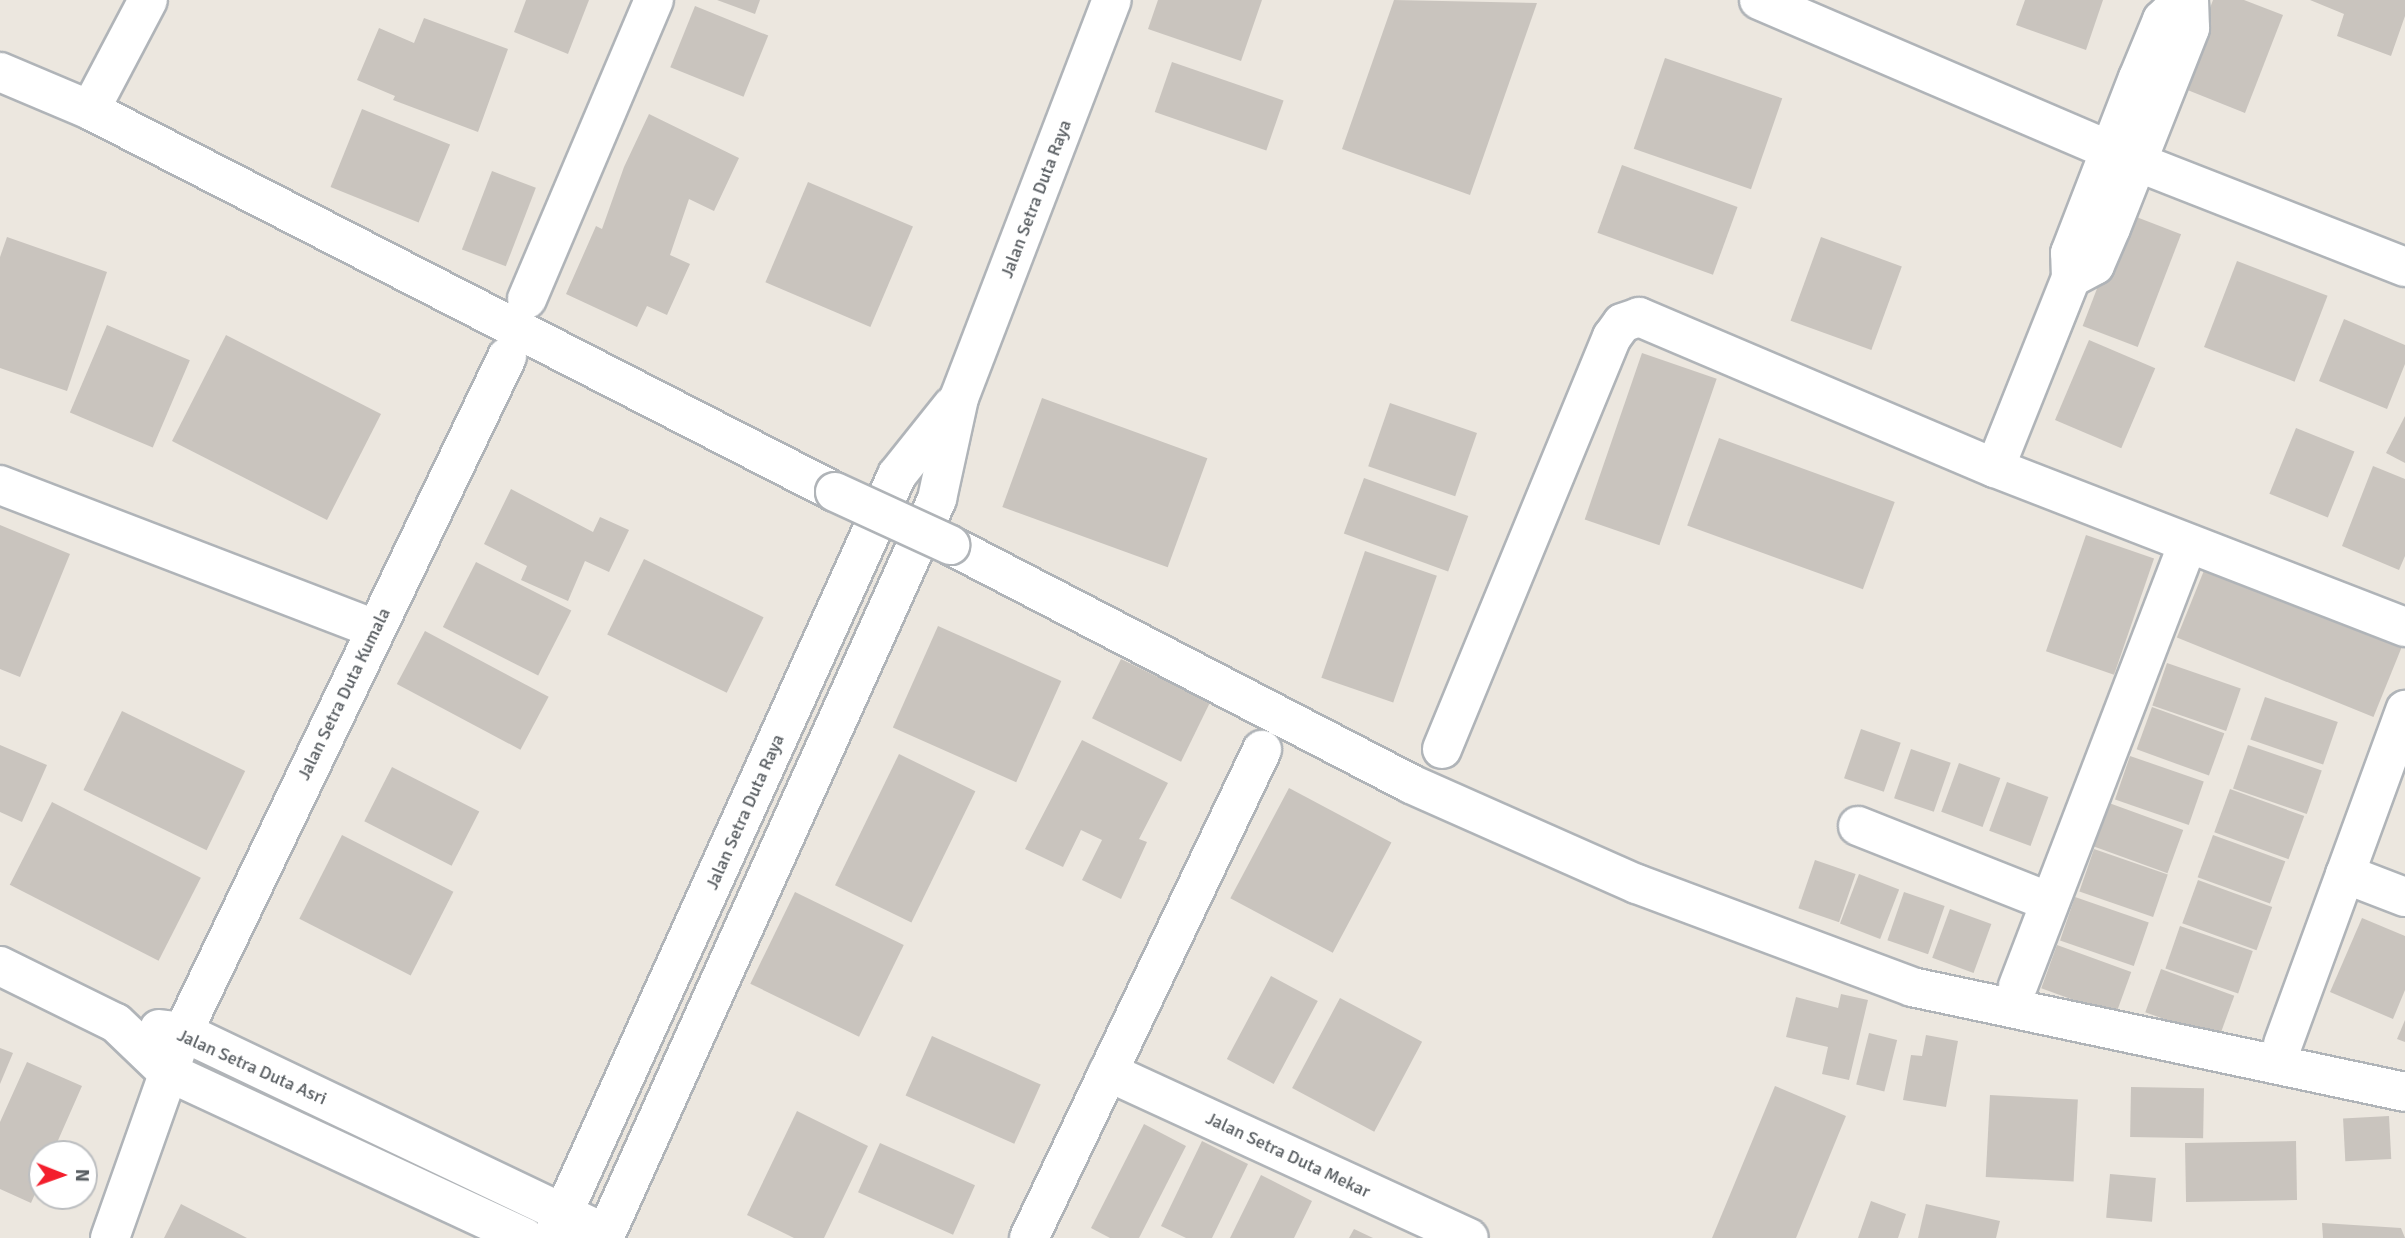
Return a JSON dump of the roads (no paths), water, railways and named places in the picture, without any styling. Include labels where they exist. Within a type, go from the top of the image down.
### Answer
[{"type":"street","points":[[90,110],[148,0]]},
{"type":"street","points":[[527,299],[654,0]]},
{"type":"street","name":"Jalan Setra Duta Raya","points":[[608,1237],[937,499],[959,398],[1112,0]]},
{"type":"street","points":[[1759,0],[2123,156],[2405,267]]},
{"type":"street","points":[[2123,156],[2162,20],[2183,0]]},
{"type":"street","points":[[1995,468],[2071,278],[2070,253],[2190,28],[2189,0]]},
{"type":"street","points":[[0,72],[90,110],[835,492],[950,545],[1411,785],[1637,884],[1912,987],[2405,1092]]},
{"type":"street","points":[[1442,748],[1606,350],[1622,323],[1639,317],[1995,468],[2405,627]]},
{"type":"street","name":"Jalan Setra Duta Kumala","points":[[110,1238],[118,1224],[166,1071],[183,1032],[375,629],[488,404],[507,357]]},
{"type":"street","name":"Jalan Setra Duta Raya","points":[[558,1226],[897,475],[959,398]]},
{"type":"street","points":[[0,485],[375,629]]},
{"type":"street","points":[[2018,986],[2188,544]]},
{"type":"street","points":[[841,598],[883,624]]},
{"type":"street","points":[[2283,1044],[2405,710]]},
{"type":"street","points":[[1029,1238],[1262,750]]},
{"type":"street","points":[[1858,826],[2050,902]]},
{"type":"street","points":[[2345,874],[2405,897]]},
{"type":"street","points":[[0,966],[116,1023]]},
{"type":"street","name":"Jalan Setra Duta Asri","points":[[116,1023],[183,1032],[558,1226],[608,1237]]},
{"type":"street","name":"Jalan Setra Duta Asri","points":[[116,1023],[166,1071],[525,1238]]},
{"type":"street","name":"Jalan Setra Duta Mekar","points":[[1108,1072],[1469,1238]]}]
